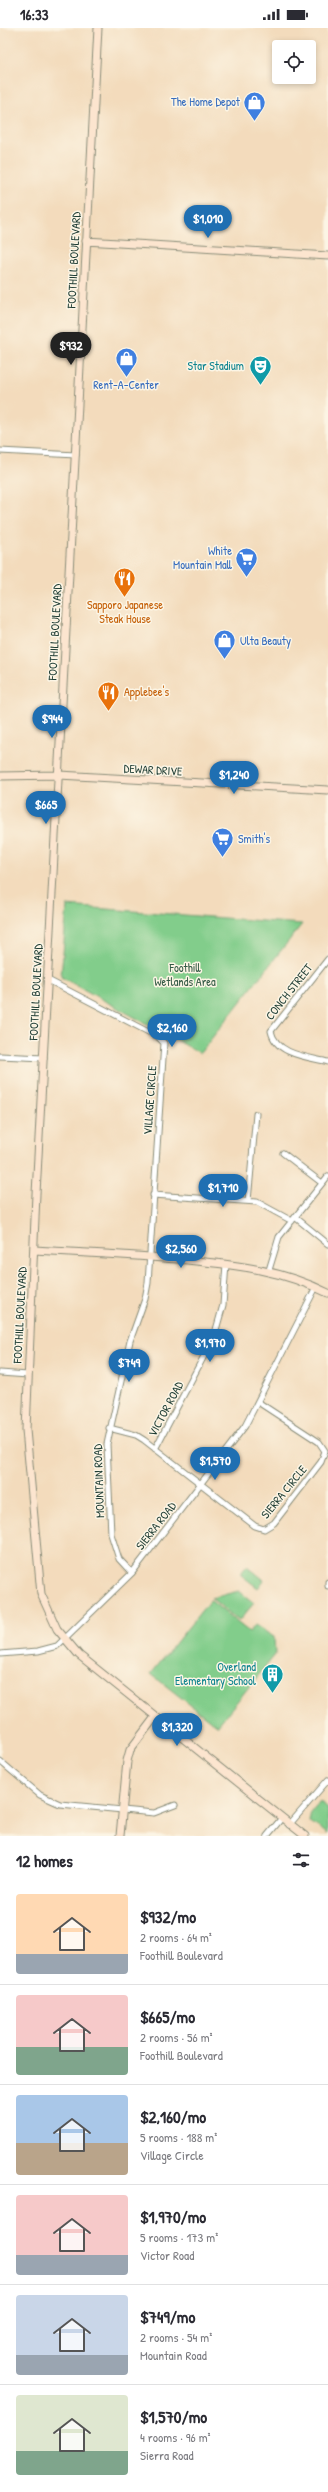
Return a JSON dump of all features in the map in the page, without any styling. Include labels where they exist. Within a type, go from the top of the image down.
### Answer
[{"type":"street","name":"FOOTHILL BOULEVARD","points":[[98,28],[36,1194],[35,1250],[28,1375],[26,1430],[39,1582],[50,1618],[65,1640],[79,1655],[281,1819],[305,1836]]},
{"type":"street","points":[[86,241],[328,256]]},
{"type":"street","points":[[0,451],[76,455]]},
{"type":"street","name":"DEWAR DRIVE","points":[[0,776],[59,775],[328,790]]},
{"type":"street","name":"CONCH STREET","points":[[328,959],[271,1031],[273,1039],[279,1046],[292,1053],[328,1062]]},
{"type":"street","name":"VILLAGE CIRCLE","points":[[48,980],[158,1037],[164,1043],[153,1195]]},
{"type":"street","points":[[0,1056],[44,1058]]},
{"type":"street","points":[[248,1201],[256,1114]]},
{"type":"street","points":[[283,1153],[322,1183]]},
{"type":"street","points":[[269,1270],[275,1246],[293,1219],[328,1176]]},
{"type":"street","points":[[153,1195],[248,1201],[261,1204],[293,1219],[328,1244]]},
{"type":"street","name":"MOUNTAIN ROAD","points":[[132,1573],[119,1559],[111,1534],[106,1461],[109,1428],[130,1341],[145,1299],[153,1195]]},
{"type":"street","points":[[35,1250],[149,1256],[269,1270],[316,1286],[328,1293]]},
{"type":"street","name":"VICTOR ROAD","points":[[155,1449],[214,1337],[223,1305],[226,1264]]},
{"type":"street","name":"SIERRA ROAD","points":[[0,1654],[48,1650],[65,1640],[132,1573],[235,1442],[258,1402],[316,1286]]},
{"type":"street","points":[[0,1373],[28,1375]]},
{"type":"street","name":"SIERRA CIRCLE","points":[[201,1485],[255,1526],[264,1529],[274,1523],[321,1462],[325,1451],[323,1446],[258,1402]]},
{"type":"street","points":[[109,1428],[136,1435],[201,1485]]},
{"type":"street","points":[[120,1836],[126,1761],[130,1750],[155,1717]]},
{"type":"street","points":[[0,1761],[49,1800],[74,1806],[154,1813],[175,1805]]},
{"type":"street","points":[[289,1825],[328,1780]]},
{"type":"street","points":[[268,1836],[281,1819]]},
{"type":"green space","name":"Foothill Wetlands Area","points":[[67,906],[302,924],[200,1053],[61,977]]},
{"type":"green space","points":[[247,1566],[264,1580],[258,1588],[240,1574]]},
{"type":"green space","points":[[239,1591],[254,1603],[239,1621],[211,1598]]},
{"type":"green space","points":[[210,1600],[249,1632],[255,1625],[274,1637],[275,1655],[217,1726],[151,1674]]},
{"type":"green space","points":[[320,1801],[328,1808],[328,1834],[309,1821],[311,1812]]},
{"type":"place","name":"The Home Depot","points":[[255,122]]},
{"type":"place","name":"Rent-A-Center","points":[[126,378]]},
{"type":"place","name":"Star Stadium","points":[[260,386]]},
{"type":"place","name":"White Mountain Mall","points":[[247,578]]},
{"type":"place","name":"Sapporo Japanese Steak House","points":[[125,598]]},
{"type":"place","name":"Ulta Beauty","points":[[224,660]]},
{"type":"place","name":"Applebee's","points":[[109,712]]},
{"type":"place","name":"Smith's","points":[[222,858]]},
{"type":"place","name":"Overland Elementary School","points":[[272,1694]]}]
